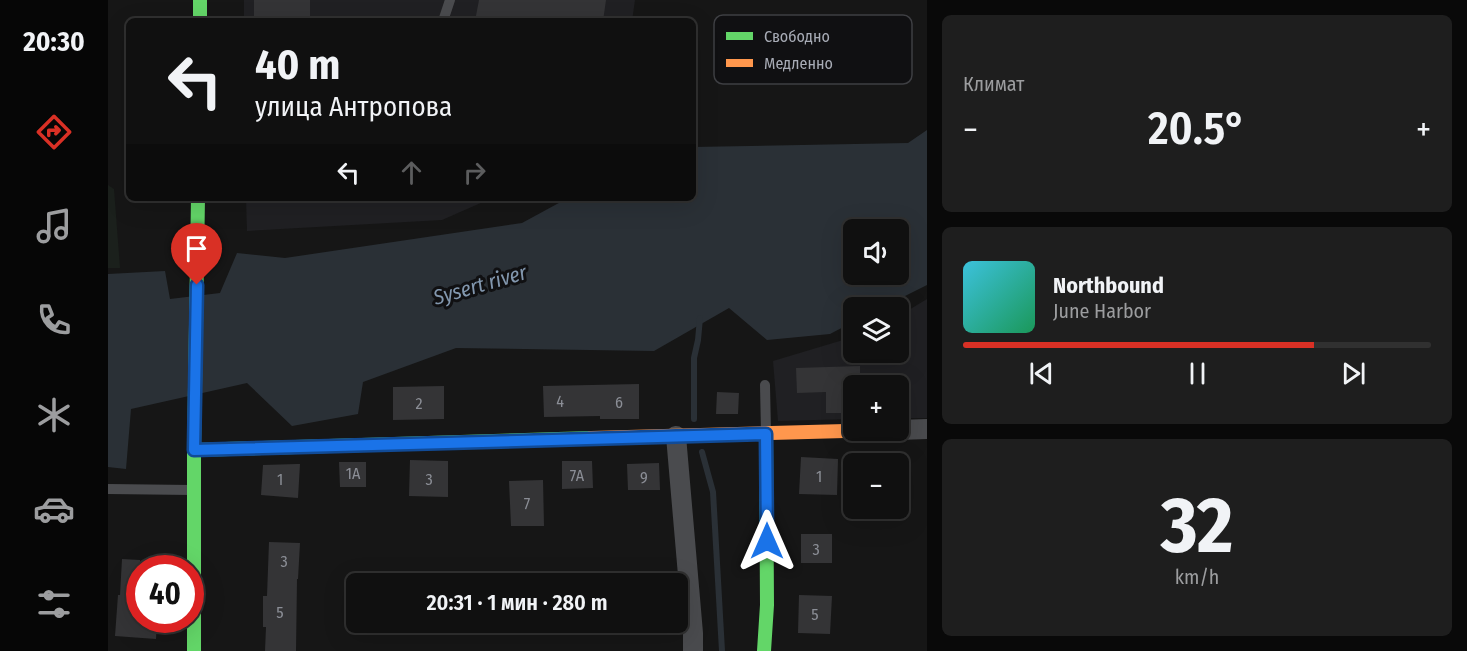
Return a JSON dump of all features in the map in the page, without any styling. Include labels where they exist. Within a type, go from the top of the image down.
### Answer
[{"type":"street","points":[[200,0],[200,18]]},
{"type":"street","points":[[194,651],[198,201]]},
{"type":"street","points":[[909,430],[927,429]]},
{"type":"street","points":[[194,450],[843,431]]},
{"type":"street","points":[[764,651],[767,605],[766,434]]},
{"type":"street","points":[[676,436],[693,651]]},
{"type":"lane","points":[[444,18],[450,0]]},
{"type":"lane","points":[[765,385],[766,434]]},
{"type":"lane","points":[[108,489],[195,490]]},
{"type":"shaded area","points":[[244,0],[635,0],[632,18],[244,18]]},
{"type":"shaded area","points":[[108,185],[114,189],[120,268],[108,268]]},
{"type":"shaded area","points":[[246,201],[485,201],[442,220],[247,231]]},
{"type":"shaded area","points":[[927,299],[927,418],[909,418],[909,375],[843,375],[843,419],[778,421],[773,361],[843,340],[843,363],[909,363],[909,310]]},
{"type":"water","name":"Sysert river","points":[[927,130],[927,285],[903,297],[843,297],[843,327],[830,334],[767,340],[729,308],[654,351],[456,348],[363,382],[358,414],[292,426],[247,383],[131,409],[126,469],[108,467],[108,274],[165,271],[170,299],[220,293],[237,253],[285,258],[522,223],[562,201],[696,201],[696,147],[908,143]]},
{"type":"building","points":[[254,0],[310,0],[310,18],[254,18]]},
{"type":"building","points":[[479,0],[606,0],[603,18],[476,18]]},
{"type":"building","points":[[860,366],[860,375],[843,375],[843,413],[826,413],[826,392],[797,393],[796,368]]},
{"type":"building","points":[[639,384],[639,419],[600,419],[600,416],[544,417],[543,386]]},
{"type":"building","points":[[444,386],[444,419],[393,420],[393,387]]},
{"type":"building","points":[[717,392],[739,393],[738,414],[716,414]]},
{"type":"building","points":[[801,457],[838,459],[837,495],[799,494]]},
{"type":"building","points":[[410,460],[448,461],[448,497],[409,496]]},
{"type":"building","points":[[562,461],[592,461],[593,488],[562,489]]},
{"type":"building","points":[[339,462],[366,462],[366,487],[340,487]]},
{"type":"building","points":[[659,463],[660,490],[628,490],[627,464]]},
{"type":"building","points":[[300,464],[298,498],[261,495],[263,465]]},
{"type":"building","points":[[543,480],[544,526],[511,526],[509,481]]},
{"type":"building","points":[[801,534],[832,534],[832,563],[801,563]]},
{"type":"building","points":[[269,542],[300,543],[296,651],[265,651],[266,627],[263,627],[263,596],[267,596]]},
{"type":"building","points":[[122,559],[126,559],[126,633],[156,633],[156,639],[115,636],[118,595],[120,595]]},
{"type":"building","points":[[799,595],[832,596],[830,634],[798,633]]},
{"type":"waterway","points":[[694,419],[694,358],[700,318]]},
{"type":"waterway","points":[[702,452],[713,492],[722,651]]},
{"type":"traffic: fast","points":[[200,0],[200,18]]},
{"type":"traffic: fast","points":[[194,651],[198,201]]},
{"type":"traffic: fast","points":[[764,651],[767,605],[766,434]]},
{"type":"traffic: fast","points":[[194,450],[591,438]]},
{"type":"traffic: slow","points":[[591,438],[843,431]]},
{"type":"route","points":[[197,285],[194,450],[766,434],[767,541]]}]
